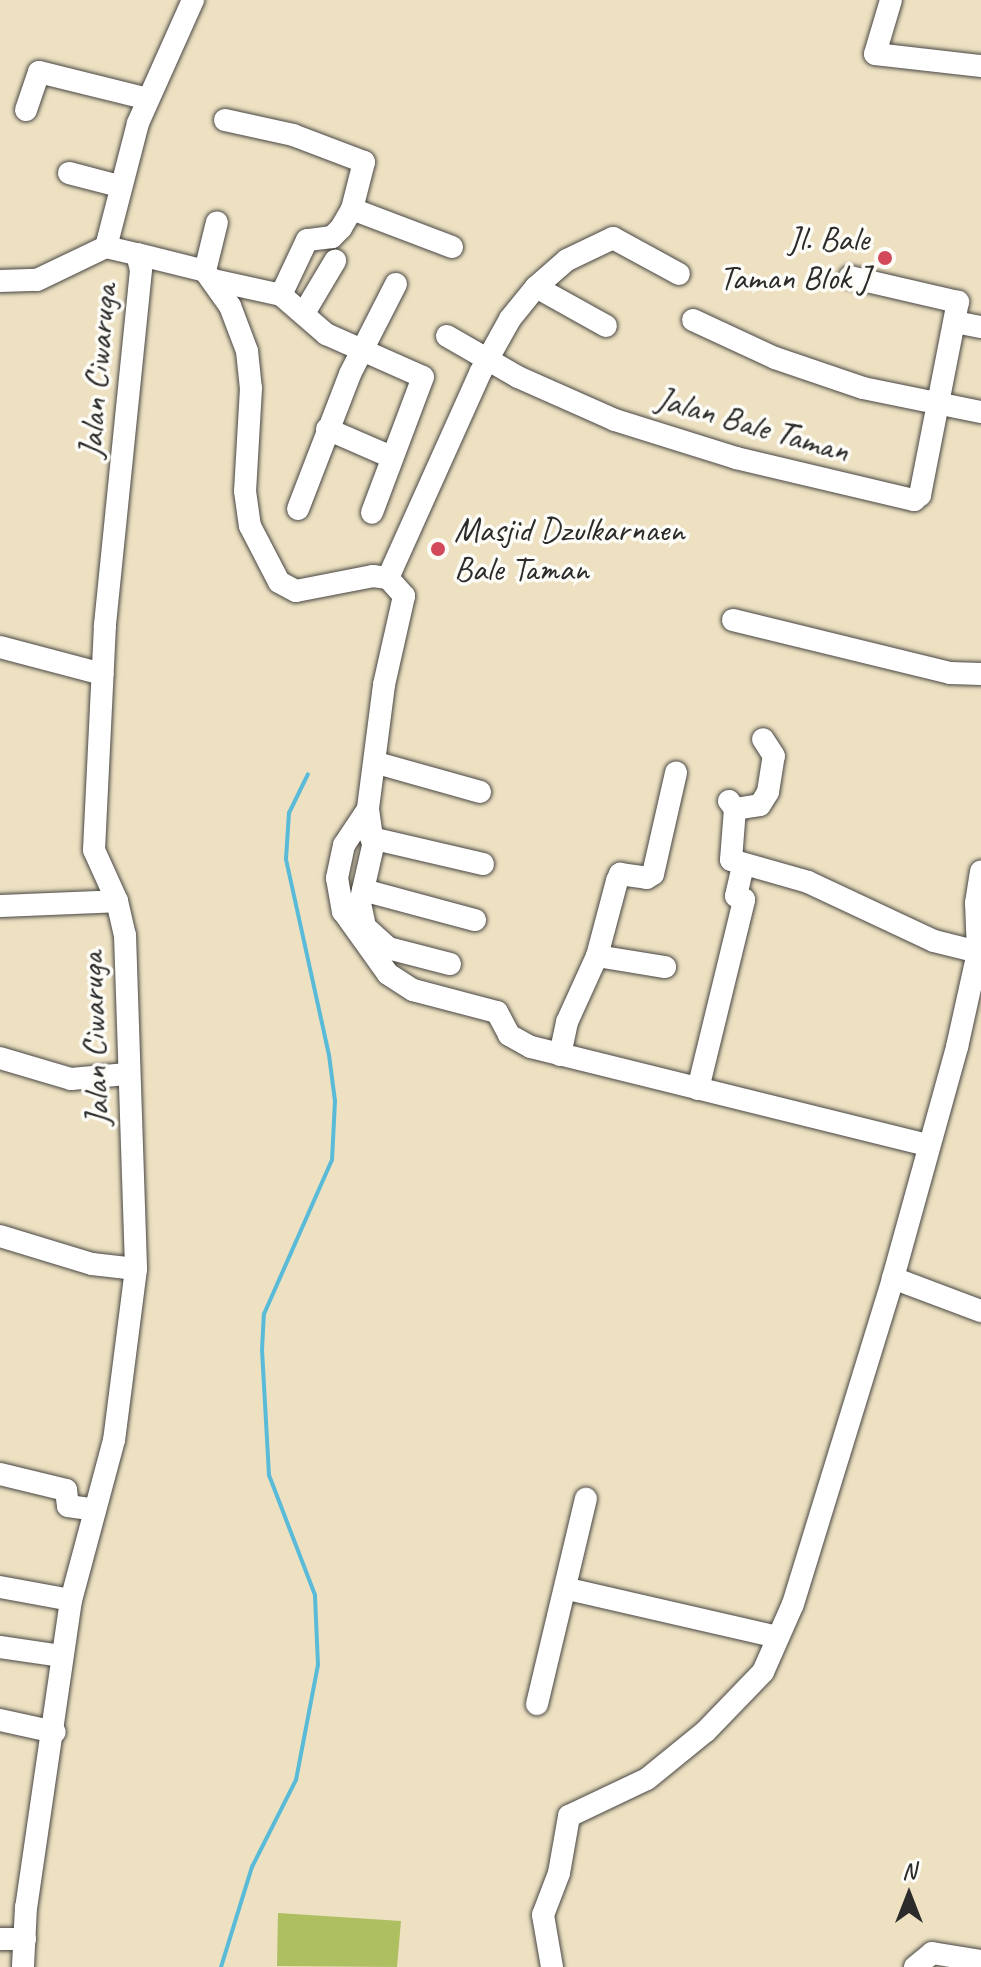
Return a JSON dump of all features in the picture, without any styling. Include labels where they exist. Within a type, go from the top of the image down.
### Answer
[{"type":"street","points":[[106,247],[119,186],[148,99],[193,0]]},
{"type":"street","points":[[891,0],[875,54],[981,66]]},
{"type":"street","points":[[26,110],[39,72],[148,99]]},
{"type":"street","points":[[225,120],[293,135],[364,162],[352,209],[332,237],[307,240],[301,246],[281,295]]},
{"type":"street","points":[[69,173],[119,186]]},
{"type":"street","points":[[352,209],[452,247]]},
{"type":"street","points":[[217,222],[209,276],[230,306],[247,351],[251,388],[245,491],[250,526],[264,558],[288,590],[356,577],[388,578],[400,588],[406,606],[384,685],[377,763],[368,809],[371,838],[361,916],[374,941],[450,964]]},
{"type":"street","points":[[388,578],[488,359],[536,287],[567,260],[613,238],[679,274]]},
{"type":"street","name":"Jalan Ciwaruga","points":[[0,281],[37,280],[106,247],[137,254],[134,369],[102,674],[94,850],[117,901],[125,935],[127,1074],[136,1269],[123,1387],[71,1600],[23,1967]]},
{"type":"street","points":[[137,254],[281,295],[326,334],[424,379],[389,456],[372,513]]},
{"type":"street","points":[[304,313],[335,261]]},
{"type":"street","points":[[850,277],[956,299],[955,322],[981,327]]},
{"type":"street","points":[[298,509],[327,429],[396,284]]},
{"type":"street","points":[[536,287],[606,326]]},
{"type":"street","name":"Jalan Bale Taman","points":[[693,320],[775,358],[863,388],[940,405]]},
{"type":"street","name":"Jalan Bale Taman","points":[[447,336],[615,420],[736,458],[908,500],[920,495],[955,322]]},
{"type":"street","points":[[940,405],[981,412]]},
{"type":"street","points":[[327,429],[389,456]]},
{"type":"street","points":[[733,620],[950,673],[981,674]]},
{"type":"street","points":[[0,647],[102,674]]},
{"type":"street","points":[[763,739],[774,756],[768,792],[760,805],[732,805],[730,856],[743,865],[808,882],[934,941],[978,952]]},
{"type":"street","points":[[377,763],[480,792]]},
{"type":"street","points":[[560,1055],[567,1022],[597,956],[620,874],[647,878],[653,874],[676,773]]},
{"type":"street","points":[[368,809],[344,845],[338,894],[351,926],[388,974],[413,990],[497,1012],[516,1041],[560,1055],[926,1145]]},
{"type":"street","points":[[371,838],[483,864]]},
{"type":"street","points":[[698,1089],[744,900],[736,896],[743,865]]},
{"type":"street","points":[[552,1967],[543,1915],[559,1873],[569,1816],[634,1786],[686,1748],[757,1679],[796,1593],[893,1278],[926,1145],[957,1047],[978,952],[976,903],[981,871]]},
{"type":"street","points":[[363,890],[475,920]]},
{"type":"street","points":[[0,906],[117,901]]},
{"type":"street","points":[[597,956],[665,967]]},
{"type":"street","points":[[0,1058],[71,1079],[127,1074]]},
{"type":"street","points":[[0,1236],[92,1264],[136,1269]]},
{"type":"street","points":[[893,1278],[981,1311]]},
{"type":"street","points":[[0,1474],[66,1490],[68,1506],[95,1510]]},
{"type":"street","points":[[537,1704],[568,1589],[586,1499]]},
{"type":"street","points":[[0,1587],[71,1600]]},
{"type":"street","points":[[568,1589],[777,1637]]},
{"type":"street","points":[[0,1647],[62,1656]]},
{"type":"street","points":[[0,1720],[55,1732]]},
{"type":"street","points":[[0,1939],[25,1939]]},
{"type":"street","points":[[915,1967],[932,1953],[981,1961]]},
{"type":"green space","points":[[278,1913],[401,1921],[397,1967],[277,1966]]},
{"type":"waterway","points":[[221,1967],[252,1867],[296,1780],[318,1665],[315,1595],[269,1475],[262,1350],[264,1314],[332,1160],[335,1101],[329,1055],[286,859],[289,813],[308,774]]},
{"type":"place","name":"Jl. Bale Taman Blok J","points":[[885,258]]},
{"type":"place","name":"Masjid Dzulkarnaen Bale Taman","points":[[438,549]]}]
